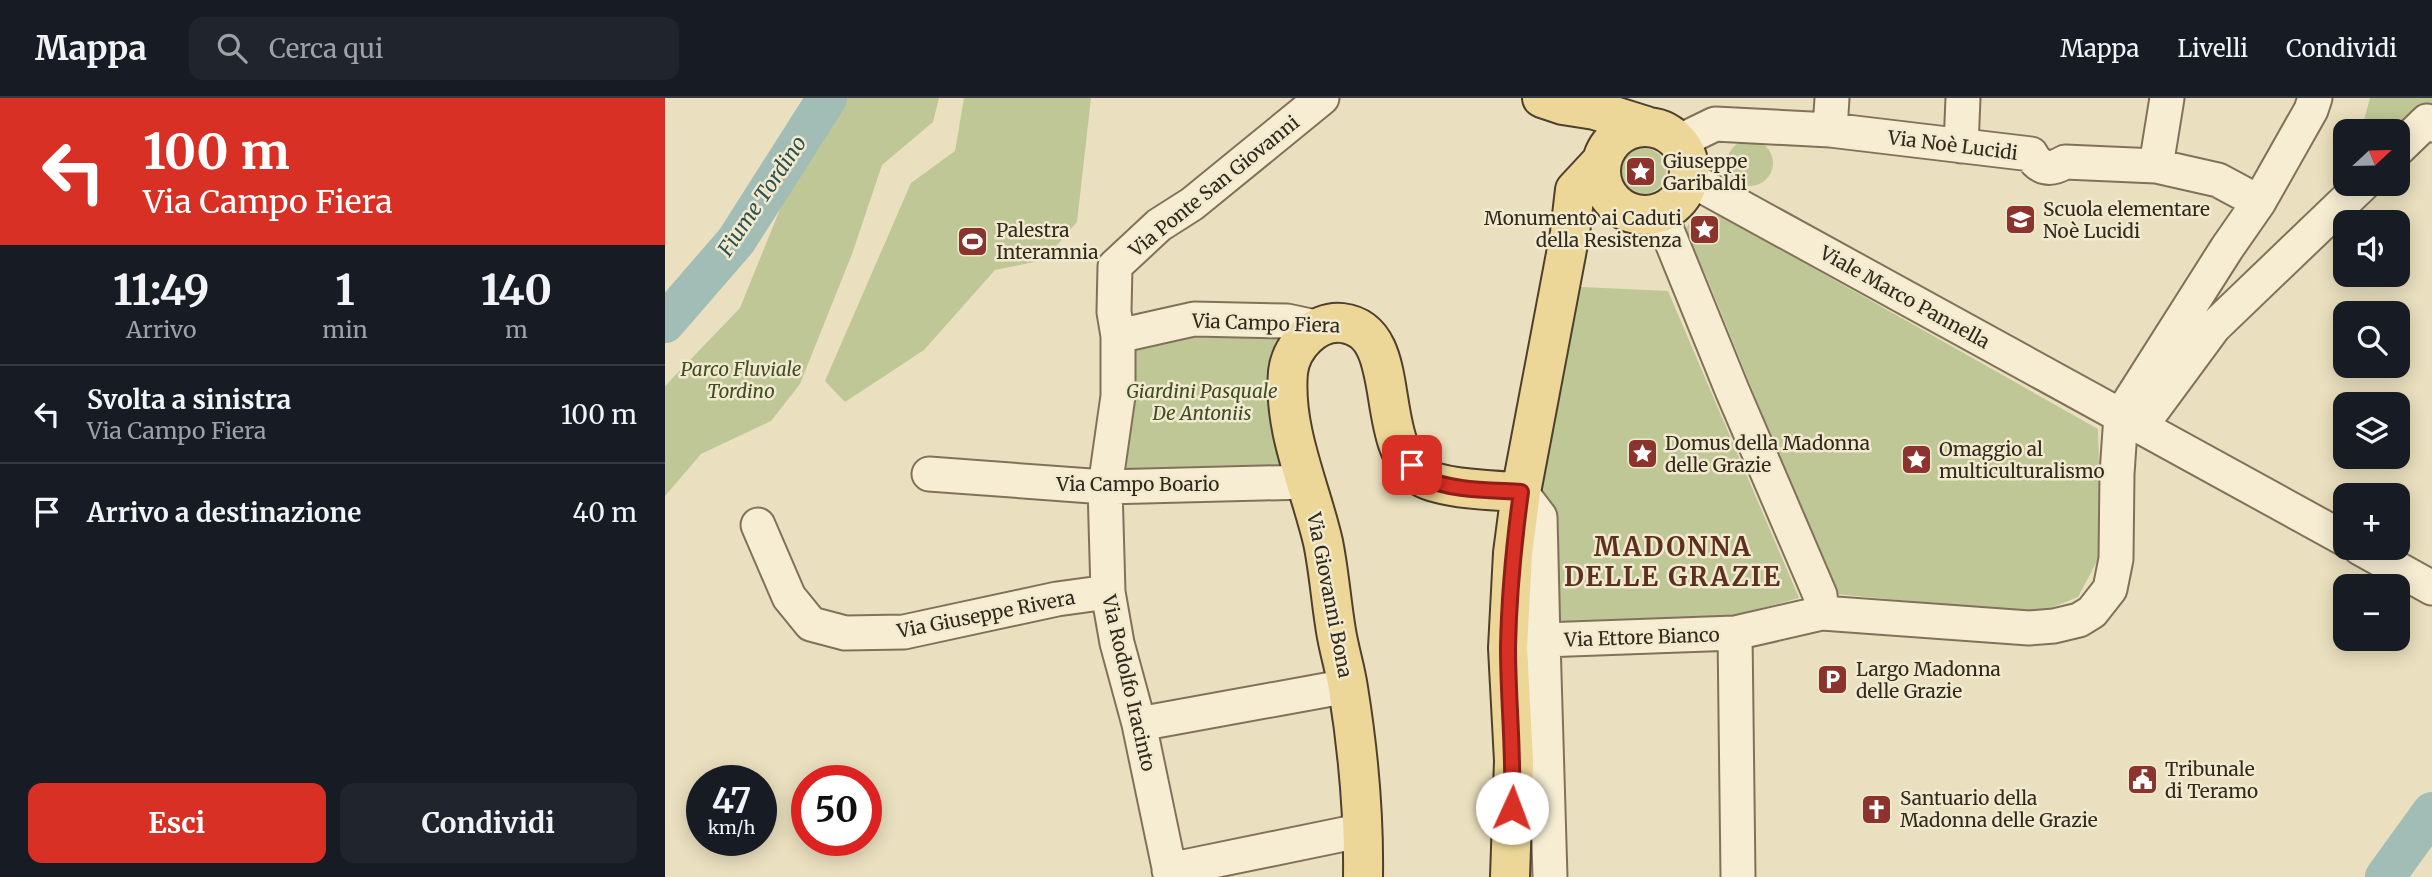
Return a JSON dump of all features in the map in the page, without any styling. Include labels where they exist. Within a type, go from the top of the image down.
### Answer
[{"type":"main road","points":[[1575,107],[1662,134],[1687,159],[1688,178],[1679,199],[1660,213],[1641,215],[1617,205],[1601,181],[1604,155],[1575,107]]},
{"type":"main road","points":[[1510,877],[1514,761],[1508,648],[1513,553],[1521,492],[1570,233],[1582,142],[1575,107]]},
{"type":"main road","points":[[1575,190],[1623,132],[1662,134]]},
{"type":"main road","points":[[1570,233],[1589,213],[1617,205]]},
{"type":"main road","name":"Via Campo Fiera","points":[[1320,328],[1340,323],[1358,328],[1377,346],[1397,444],[1401,454],[1422,477],[1479,490],[1521,492]]},
{"type":"main road","name":"Via Giovanni Bona","points":[[1320,328],[1297,344],[1288,370],[1292,423],[1323,543],[1347,686],[1364,830],[1363,877]]},
{"type":"street","name":"Via Ponte San Giovanni","points":[[1105,487],[1118,396],[1115,266],[1159,225],[1192,204],[1322,98]]},
{"type":"street","points":[[1961,146],[1963,98]]},
{"type":"street","points":[[2156,166],[2167,98]]},
{"type":"street","points":[[1735,633],[1822,613],[2029,628],[2054,626],[2079,620],[2102,602],[2110,589],[2140,425],[2227,248],[2259,202],[2311,110],[2315,98]]},
{"type":"street","name":"Via Noè Lucidi","points":[[1662,134],[1718,111],[1831,114],[1961,146],[2031,154],[2044,174],[2065,162],[2156,166],[2218,180],[2259,202]]},
{"type":"street","points":[[2410,137],[2427,121],[2432,125]]},
{"type":"street","name":"Viale Marco Pannella","points":[[1688,178],[2333,532]]},
{"type":"street","points":[[2140,425],[2214,327],[2350,196]]},
{"type":"street","points":[[1660,213],[1820,595],[1822,613]]},
{"type":"street","name":"Via Campo Fiera","points":[[1118,336],[1194,319],[1287,321],[1320,328]]},
{"type":"street","name":"Via Campo Boario","points":[[929,474],[1105,487],[1307,482]]},
{"type":"street","name":"Via Rodolfo Iracinto","points":[[1105,487],[1108,592],[1170,874]]},
{"type":"street","points":[[1521,492],[1540,517],[1543,640]]},
{"type":"street","name":"Via Giuseppe Rivera","points":[[758,525],[789,597],[811,624],[845,633],[904,632],[1057,599],[1108,592]]},
{"type":"street","points":[[2382,560],[2432,588]]},
{"type":"street","name":"Via Ettore Bianco","points":[[1550,877],[1543,640],[1735,633],[1738,877]]},
{"type":"street","points":[[1139,724],[1347,686]]},
{"type":"street","points":[[1170,874],[1364,830]]},
{"type":"green space","name":"Parco Fluviale Tordino","points":[[825,98],[939,98],[933,122],[882,165],[852,254],[800,384],[771,421],[701,454],[665,496],[665,386],[740,308]]},
{"type":"green space","name":"Palestra Interamnia","points":[[964,98],[1091,98],[1077,222],[1044,260],[995,270],[924,350],[845,402],[825,381],[911,183],[955,151]]},
{"type":"green space","points":[[2370,98],[2432,98],[2432,103],[2410,124],[2410,119],[2364,119]]},
{"type":"green space","points":[[1750,140],[1766,147],[1773,163],[1766,179],[1750,186],[1734,179],[1727,163],[1734,147]]},
{"type":"green space","points":[[1643,148],[1659,155],[1666,171],[1659,187],[1643,194],[1627,187],[1620,171],[1627,155]]},
{"type":"green space","points":[[1704,214],[1721,216],[2098,429],[2102,552],[2078,597],[2038,613],[1835,594],[1707,278],[1699,261],[1693,258],[1684,233],[1690,221]]},
{"type":"green space","points":[[1560,286],[1668,291],[1799,598],[1719,620],[1543,640],[1534,507]]},
{"type":"green space","name":"Giardini Pasquale De Antoniis","points":[[1287,321],[1307,482],[1105,487],[1118,336]]},
{"type":"waterway","name":"Fiume Tordino","points":[[665,323],[736,241],[827,98]]},
{"type":"waterway","points":[[2385,877],[2432,812]]},
{"type":"place","name":"Giuseppe Garibaldi","points":[[1640,172]]},
{"type":"place","name":"Scuola elementare Noè Lucidi","points":[[2020,220]]},
{"type":"place","name":"Monumento ai Caduti della Resistenza","points":[[1705,229]]},
{"type":"place","name":"Palestra Interamnia","points":[[973,241]]},
{"type":"place","name":"Domus della Madonna delle Grazie","points":[[1642,454]]},
{"type":"place","name":"Omaggio al multiculturalismo","points":[[1916,460]]},
{"type":"place","name":"Largo Madonna delle Grazie","points":[[1833,680]]},
{"type":"place","name":"Tribunale di Teramo","points":[[2142,780]]},
{"type":"place","name":"Santuario della Madonna delle Grazie","points":[[1877,809]]},
{"type":"district","name":"MADONNA DELLE GRAZIE","points":[[1673,561]]},
{"type":"route","points":[[1412,465],[1422,477],[1449,485],[1521,492],[1513,553],[1508,648],[1514,761],[1512,808]]}]
